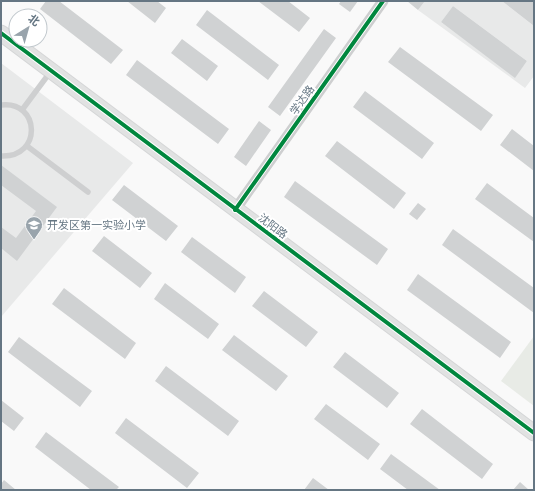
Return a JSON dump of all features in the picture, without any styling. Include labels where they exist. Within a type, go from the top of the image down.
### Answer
[{"type":"street","name":"学达路","points":[[235,210],[382,1]]},
{"type":"street","name":"沈阳路","points":[[1,33],[534,433]]},
{"type":"lane","points":[[22,110],[51,71]]},
{"type":"lane","points":[[1,105],[14,106],[22,110],[30,120],[32,127],[30,140],[27,146],[15,155],[1,156]]},
{"type":"lane","points":[[27,146],[88,192]]},
{"type":"shaded area","points":[[425,1],[502,1],[534,26],[534,76],[525,88],[418,10]],"holes":[[[453,6],[527,61],[515,77],[441,22]]]},
{"type":"shaded area","name":"开发区第一实验小学","points":[[1,63],[133,163],[1,317]]},
{"type":"shaded area","points":[[534,336],[534,406],[501,381]]},
{"type":"building","points":[[46,1],[59,1],[123,50],[111,64],[48,15],[48,8],[41,8]]},
{"type":"building","points":[[127,1],[157,1],[166,8],[155,23]]},
{"type":"building","points":[[258,1],[288,1],[310,18],[299,32]]},
{"type":"building","points":[[341,1],[358,1],[350,12],[339,4]]},
{"type":"building","points":[[407,1],[425,1],[418,10]]},
{"type":"building","points":[[502,1],[534,1],[534,26]]},
{"type":"building","points":[[453,6],[527,61],[515,78],[441,22]]},
{"type":"building","points":[[207,10],[279,65],[268,80],[196,25]]},
{"type":"building","points":[[324,29],[336,38],[280,116],[268,107]]},
{"type":"building","points":[[182,39],[218,66],[207,81],[171,53]]},
{"type":"building","points":[[400,47],[493,115],[481,131],[388,62]]},
{"type":"building","points":[[137,60],[229,129],[218,144],[126,75]]},
{"type":"building","points":[[365,91],[434,143],[422,159],[353,107]]},
{"type":"building","points":[[259,121],[271,130],[246,166],[234,157]]},
{"type":"building","points":[[512,129],[534,146],[534,171],[500,145]]},
{"type":"building","points":[[337,141],[406,193],[394,209],[325,156]]},
{"type":"building","points":[[1,165],[57,207],[17,261],[1,248],[1,227],[16,238],[36,211],[1,185]]},
{"type":"building","points":[[295,181],[388,249],[377,265],[284,197]]},
{"type":"building","points":[[487,183],[534,218],[534,242],[475,199]]},
{"type":"building","points":[[124,185],[178,226],[166,241],[112,200]]},
{"type":"building","points":[[418,203],[426,209],[417,220],[409,214]]},
{"type":"building","points":[[453,229],[534,288],[534,313],[442,245]]},
{"type":"building","points":[[104,236],[152,273],[140,288],[92,251]]},
{"type":"building","points":[[192,237],[246,277],[235,293],[181,252]]},
{"type":"building","points":[[418,274],[511,342],[500,358],[407,290]]},
{"type":"building","points":[[165,283],[219,324],[208,339],[154,299]]},
{"type":"building","points":[[64,288],[136,343],[125,359],[52,304]]},
{"type":"building","points":[[264,291],[318,332],[306,347],[252,306]]},
{"type":"building","points":[[234,335],[288,376],[276,391],[222,350]]},
{"type":"building","points":[[19,337],[92,391],[80,407],[8,352]]},
{"type":"building","points":[[345,352],[399,393],[387,408],[333,367]]},
{"type":"building","points":[[166,366],[239,421],[228,436],[155,381]]},
{"type":"building","points":[[1,400],[24,418],[14,431],[1,421]]},
{"type":"building","points":[[326,404],[380,444],[368,460],[314,419]]},
{"type":"building","points":[[422,409],[493,464],[482,479],[410,424]]},
{"type":"building","points":[[126,418],[199,473],[187,488],[115,433]]},
{"type":"building","points":[[46,432],[119,487],[116,490],[91,490],[35,447]]},
{"type":"building","points":[[391,454],[440,490],[408,490],[380,469]]},
{"type":"building","points":[[313,478],[329,490],[304,490]]},
{"type":"building","points":[[4,480],[16,490],[1,490],[1,484]]},
{"type":"building","points":[[520,482],[529,490],[513,490]]},
{"type":"cycle path","points":[[235,210],[383,1]]},
{"type":"cycle path","points":[[1,33],[534,433]]},
{"type":"place","name":"开发区第一实验小学","points":[[34,240]]}]
